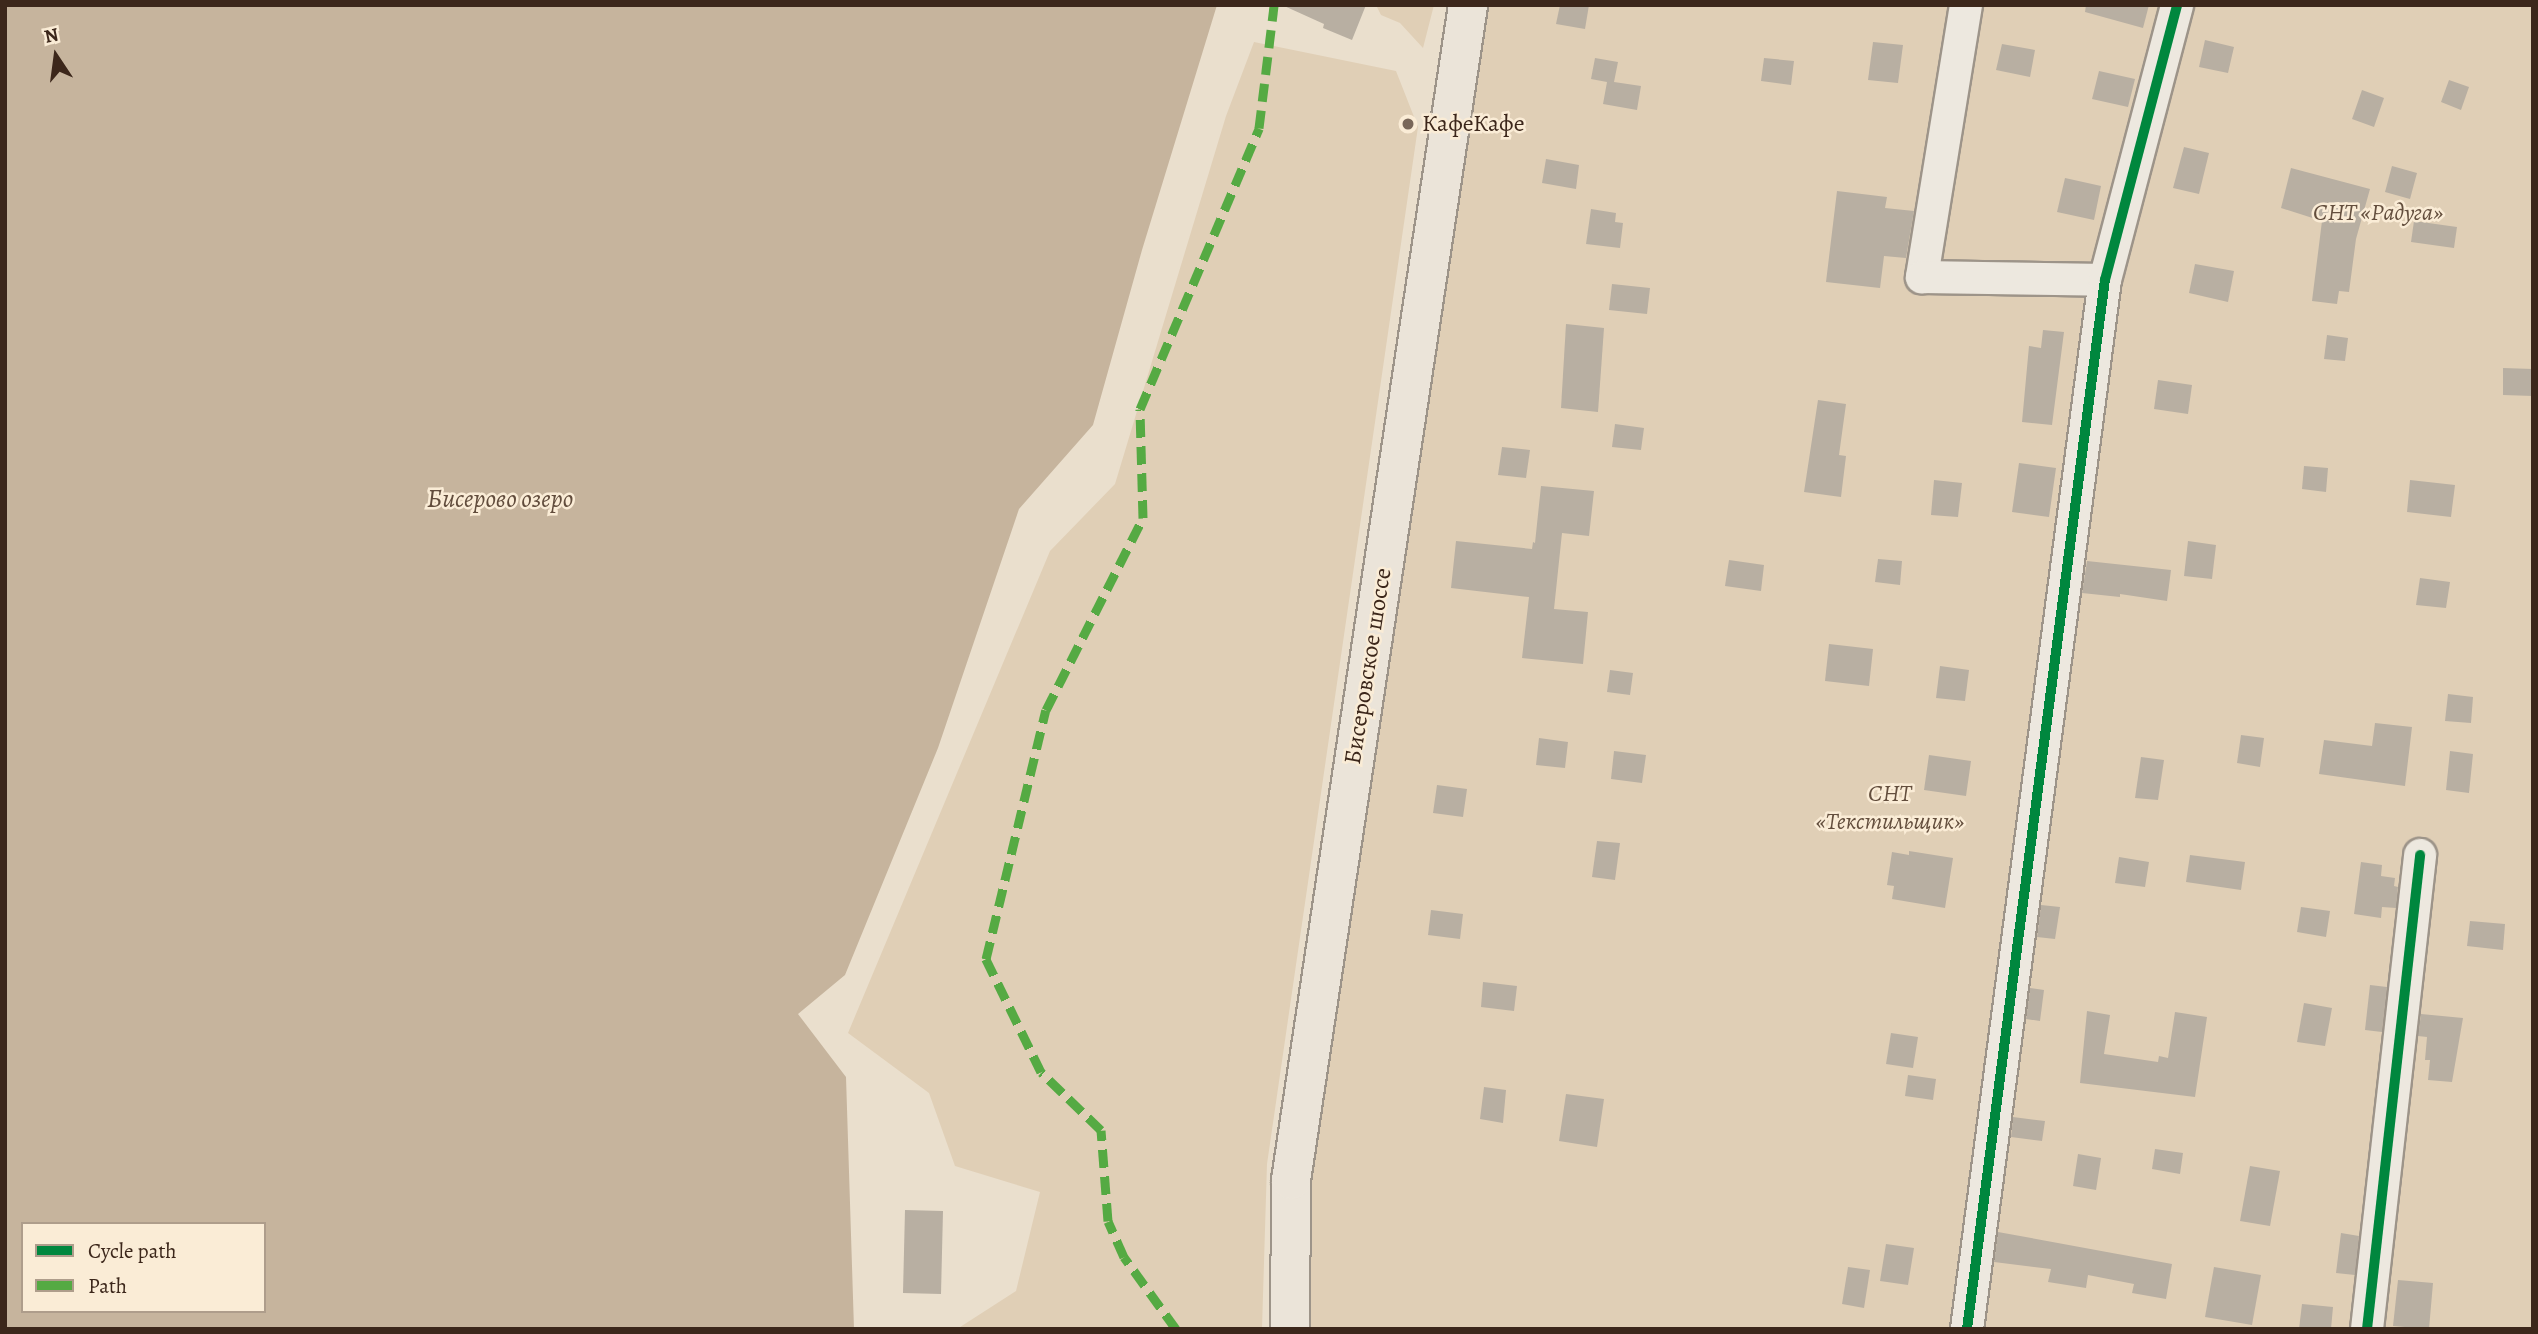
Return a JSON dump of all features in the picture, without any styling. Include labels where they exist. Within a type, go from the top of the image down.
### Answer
[{"type":"main road","name":"Бисеровское шоссе","points":[[1290,1329],[1291,1181],[1468,5]]},
{"type":"street","points":[[1966,5],[1922,277],[2105,280]]},
{"type":"street","points":[[1967,1329],[2105,280],[2177,5]]},
{"type":"street","points":[[2367,1329],[2420,855]]},
{"type":"green space","points":[[1376,5],[1434,5],[1423,48],[1400,23],[1381,15]]},
{"type":"green space","name":"СНТ «Текстильщик»","points":[[1486,5],[2533,5],[2533,1329],[1307,1329],[1308,1181]]},
{"type":"green space","points":[[1254,42],[1396,71],[1418,127],[1267,1164],[1262,1329],[957,1329],[1016,1291],[1040,1192],[955,1166],[929,1093],[848,1033],[1050,551],[1115,484],[1226,116]]},
{"type":"water","name":"Бисерово озеро","points":[[5,5],[1217,5],[1142,250],[1093,425],[1019,509],[938,748],[845,975],[798,1014],[846,1077],[854,1329],[5,1329]]},
{"type":"building","points":[[1282,5],[1366,5],[1352,40],[1323,28],[1324,24]]},
{"type":"building","points":[[1560,5],[1589,5],[1585,29],[1556,24]]},
{"type":"building","points":[[2086,5],[2149,5],[2143,28],[2085,12]]},
{"type":"building","points":[[2205,40],[2234,47],[2228,73],[2199,67]]},
{"type":"building","points":[[1873,42],[1903,45],[1898,83],[1868,80]]},
{"type":"building","points":[[2002,44],[2035,50],[2030,77],[1996,70]]},
{"type":"building","points":[[1595,58],[1618,62],[1614,82],[1641,86],[1637,110],[1603,104],[1607,82],[1591,79]]},
{"type":"building","points":[[1764,58],[1794,61],[1791,85],[1761,81]]},
{"type":"building","points":[[2099,71],[2135,79],[2128,107],[2092,99]]},
{"type":"building","points":[[2449,80],[2469,87],[2461,110],[2441,102]]},
{"type":"building","points":[[2362,90],[2384,98],[2374,127],[2352,119]]},
{"type":"building","points":[[2184,147],[2209,153],[2199,194],[2173,188]]},
{"type":"building","points":[[1546,159],[1579,165],[1576,189],[1542,183]]},
{"type":"building","points":[[2392,166],[2417,173],[2410,199],[2385,192]]},
{"type":"building","points":[[2291,168],[2370,189],[2356,239],[2349,292],[2339,291],[2337,304],[2312,301],[2322,221],[2281,208]]},
{"type":"building","points":[[2065,178],[2101,186],[2094,220],[2057,212]]},
{"type":"building","points":[[1837,191],[1887,197],[1885,208],[1914,211],[1906,258],[1884,256],[1880,288],[1826,282]]},
{"type":"building","points":[[1591,209],[1616,213],[1615,222],[1623,223],[1620,248],[1586,244]]},
{"type":"building","points":[[2414,221],[2457,227],[2454,248],[2411,242]]},
{"type":"building","points":[[2195,264],[2234,271],[2228,302],[2189,293]]},
{"type":"building","points":[[1612,284],[1650,288],[1647,314],[1609,310]]},
{"type":"building","points":[[1566,324],[1604,328],[1598,412],[1561,408]]},
{"type":"building","points":[[2043,330],[2064,332],[2052,425],[2022,422],[2029,346],[2041,348]]},
{"type":"building","points":[[2327,335],[2348,338],[2345,361],[2324,359]]},
{"type":"building","points":[[2503,368],[2533,369],[2533,396],[2503,395]]},
{"type":"building","points":[[2158,380],[2192,385],[2188,414],[2154,409]]},
{"type":"building","points":[[1818,400],[1846,404],[1839,455],[1846,456],[1841,497],[1804,492]]},
{"type":"building","points":[[1615,424],[1644,428],[1641,450],[1612,447]]},
{"type":"building","points":[[1502,447],[1530,450],[1526,478],[1498,475]]},
{"type":"building","points":[[2019,463],[2056,468],[2049,517],[2012,512]]},
{"type":"building","points":[[2304,466],[2328,468],[2326,492],[2302,489]]},
{"type":"building","points":[[1934,480],[1962,483],[1958,517],[1931,515]]},
{"type":"building","points":[[2410,480],[2455,485],[2451,517],[2407,512]]},
{"type":"building","points":[[1541,486],[1594,491],[1589,536],[1562,533],[1554,609],[1588,612],[1583,664],[1522,658],[1529,597],[1451,588],[1456,541],[1532,549],[1533,542],[1535,543]]},
{"type":"building","points":[[2188,541],[2216,545],[2212,579],[2184,576]]},
{"type":"building","points":[[1878,559],[1902,561],[1900,585],[1875,582]]},
{"type":"building","points":[[1729,560],[1764,565],[1761,591],[1725,586]]},
{"type":"building","points":[[2087,561],[2171,570],[2167,601],[2120,594],[2120,597],[2082,593]]},
{"type":"building","points":[[2420,578],[2450,582],[2446,608],[2416,605]]},
{"type":"building","points":[[1829,644],[1873,649],[1869,686],[1825,681]]},
{"type":"building","points":[[1940,666],[1969,670],[1965,701],[1936,698]]},
{"type":"building","points":[[1610,670],[1633,673],[1630,695],[1607,692]]},
{"type":"building","points":[[2448,694],[2473,697],[2471,723],[2445,721]]},
{"type":"building","points":[[2375,723],[2412,727],[2405,786],[2319,774],[2324,740],[2372,746]]},
{"type":"building","points":[[2241,735],[2264,738],[2260,767],[2237,763]]},
{"type":"building","points":[[1539,738],[1568,742],[1565,768],[1536,765]]},
{"type":"building","points":[[1614,751],[1646,755],[1642,783],[1611,779]]},
{"type":"building","points":[[2450,751],[2473,754],[2469,793],[2446,790]]},
{"type":"building","points":[[1929,755],[1971,761],[1966,796],[1924,790]]},
{"type":"building","points":[[2141,757],[2164,760],[2158,800],[2135,798]]},
{"type":"building","points":[[1437,785],[1467,789],[1463,817],[1433,813]]},
{"type":"building","points":[[1597,841],[1620,843],[1615,880],[1592,877]]},
{"type":"building","points":[[1909,851],[1953,858],[1945,908],[1892,899],[1894,886],[1887,885],[1892,852],[1909,855]]},
{"type":"building","points":[[2190,855],[2245,862],[2241,890],[2186,882]]},
{"type":"building","points":[[2119,857],[2149,862],[2145,887],[2115,883]]},
{"type":"building","points":[[2361,862],[2382,865],[2381,876],[2395,878],[2394,886],[2398,887],[2396,908],[2382,907],[2381,918],[2354,914]]},
{"type":"building","points":[[2041,905],[2060,907],[2055,939],[2037,937]]},
{"type":"building","points":[[2301,907],[2330,911],[2326,937],[2297,932]]},
{"type":"building","points":[[1431,910],[1463,914],[1460,939],[1428,935]]},
{"type":"building","points":[[2470,921],[2505,924],[2503,950],[2467,946]]},
{"type":"building","points":[[1483,982],[1517,986],[1514,1011],[1481,1007]]},
{"type":"building","points":[[2370,985],[2387,987],[2382,1032],[2365,1030]]},
{"type":"building","points":[[2030,988],[2044,990],[2040,1021],[2026,1019]]},
{"type":"building","points":[[2304,1003],[2332,1008],[2325,1046],[2297,1042]]},
{"type":"building","points":[[2087,1011],[2110,1015],[2104,1054],[2158,1062],[2159,1056],[2168,1058],[2175,1012],[2207,1017],[2195,1097],[2080,1083]]},
{"type":"building","points":[[2421,1014],[2463,1018],[2452,1082],[2428,1080],[2430,1060],[2425,1060],[2427,1037],[2418,1036]]},
{"type":"building","points":[[1891,1033],[1918,1037],[1913,1068],[1886,1064]]},
{"type":"building","points":[[1908,1075],[1936,1079],[1933,1100],[1905,1096]]},
{"type":"building","points":[[1484,1087],[1506,1090],[1503,1123],[1480,1119]]},
{"type":"building","points":[[1566,1094],[1604,1099],[1597,1147],[1559,1141]]},
{"type":"building","points":[[2013,1117],[2045,1121],[2042,1141],[2011,1137]]},
{"type":"building","points":[[2155,1149],[2183,1153],[2180,1174],[2152,1169]]},
{"type":"building","points":[[2078,1154],[2101,1158],[2096,1190],[2073,1186]]},
{"type":"building","points":[[2250,1166],[2280,1171],[2270,1226],[2240,1221]]},
{"type":"building","points":[[905,1210],[943,1211],[941,1294],[903,1293]]},
{"type":"building","points":[[1998,1232],[2172,1264],[2166,1299],[2132,1293],[2134,1284],[2088,1275],[2086,1288],[2048,1282],[2051,1269],[1994,1262]]},
{"type":"building","points":[[2341,1233],[2359,1236],[2355,1275],[2336,1273]]},
{"type":"building","points":[[1886,1244],[1914,1248],[1908,1285],[1880,1281]]},
{"type":"building","points":[[1848,1267],[1870,1270],[1864,1308],[1842,1304]]},
{"type":"building","points":[[2214,1267],[2261,1275],[2252,1325],[2205,1317]]},
{"type":"building","points":[[2398,1280],[2433,1283],[2429,1329],[2393,1326]]},
{"type":"building","points":[[2302,1304],[2333,1307],[2331,1329],[2299,1329]]},
{"type":"marked path","points":[[1176,1329],[1124,1257],[1108,1221],[1101,1130],[1041,1072],[986,959],[1046,710],[1143,518],[1140,409],[1259,128],[1274,5]]},
{"type":"cycle path","points":[[1967,1329],[2105,280],[2177,5]]},
{"type":"cycle path","points":[[2367,1329],[2420,855]]},
{"type":"place","name":"КафеКафе","points":[[1408,124]]},
{"type":"park label","name":"СНТ «Радуга»","points":[[2378,213]]}]
